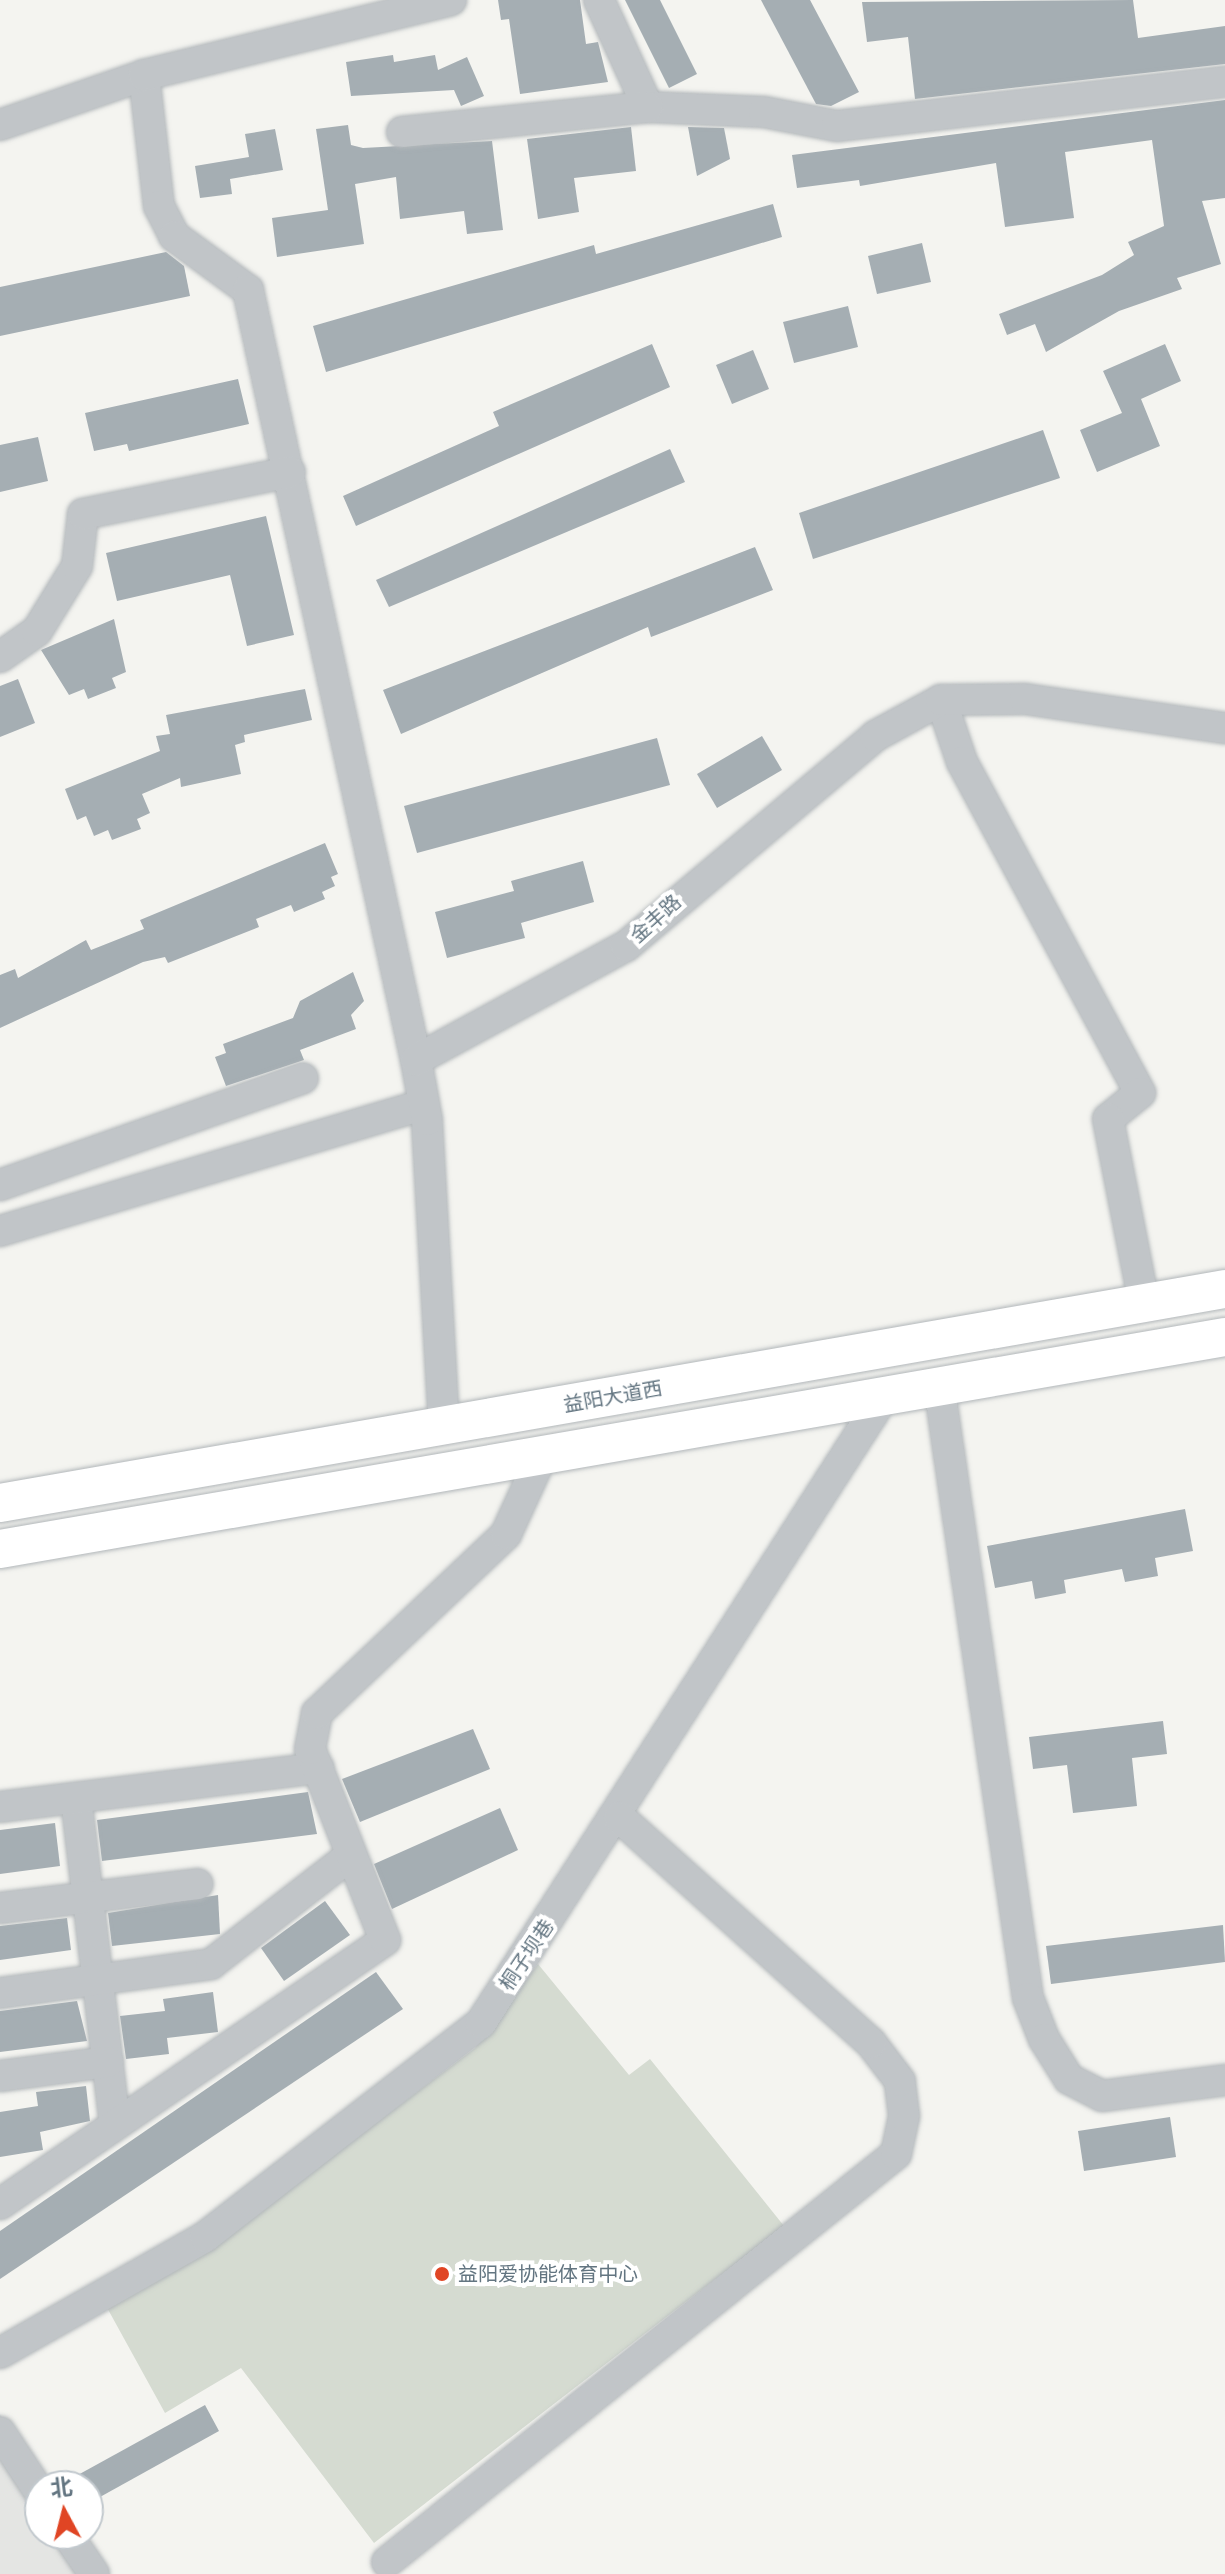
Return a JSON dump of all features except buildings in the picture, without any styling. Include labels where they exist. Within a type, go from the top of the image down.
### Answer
[{"type":"main road","name":"益阳大道西","points":[[0,1503],[1225,1289]]},
{"type":"main road","points":[[0,1549],[886,1393],[1225,1337]]},
{"type":"street","points":[[0,125],[144,75],[451,0]]},
{"type":"street","points":[[599,0],[648,107]]},
{"type":"street","points":[[144,75],[159,206],[174,236],[248,290],[290,472],[424,1105],[444,1426]]},
{"type":"street","points":[[402,132],[648,107],[764,112],[837,126],[1225,82]]},
{"type":"street","points":[[0,657],[37,631],[77,566],[83,514],[290,472]]},
{"type":"street","name":"金丰路","points":[[416,1060],[626,946],[875,736],[941,700],[1025,699],[1225,728]]},
{"type":"street","points":[[941,700],[962,762],[1140,1093],[1108,1119],[1144,1303]]},
{"type":"street","points":[[0,1185],[303,1078]]},
{"type":"street","points":[[0,1231],[424,1105]]},
{"type":"street","points":[[939,1385],[1028,1998],[1044,2039],[1069,2079],[1102,2096],[1225,2080]]},
{"type":"street","name":"桐子坝巷","points":[[0,2353],[205,2237],[449,2053],[481,2023],[619,1817],[886,1393]]},
{"type":"street","points":[[0,2204],[385,1940],[310,1749],[317,1713],[506,1534],[543,1453]]},
{"type":"street","points":[[0,1807],[319,1768]]},
{"type":"street","points":[[76,1798],[115,2123]]},
{"type":"street","points":[[387,2562],[896,2154],[904,2116],[900,2081],[871,2043],[619,1817]]},
{"type":"street","points":[[0,1993],[211,1964],[351,1855]]},
{"type":"street","points":[[0,1908],[198,1884]]},
{"type":"street","points":[[0,2076],[108,2062]]},
{"type":"street","points":[[0,2432],[25,2470]]},
{"type":"street","points":[[78,2550],[94,2574]]},
{"type":"shaded area","name":"益阳爱协能体育中心","points":[[538,1964],[629,2075],[650,2059],[784,2226],[374,2543],[241,2368],[165,2413],[105,2304],[218,2243],[475,2048]]},
{"type":"shaded area","points":[[0,2414],[37,2470],[24,2470],[24,2550],[89,2550],[105,2574],[0,2574]]},
{"type":"place","name":"益阳爱协能体育中心","points":[[442,2274]]}]
